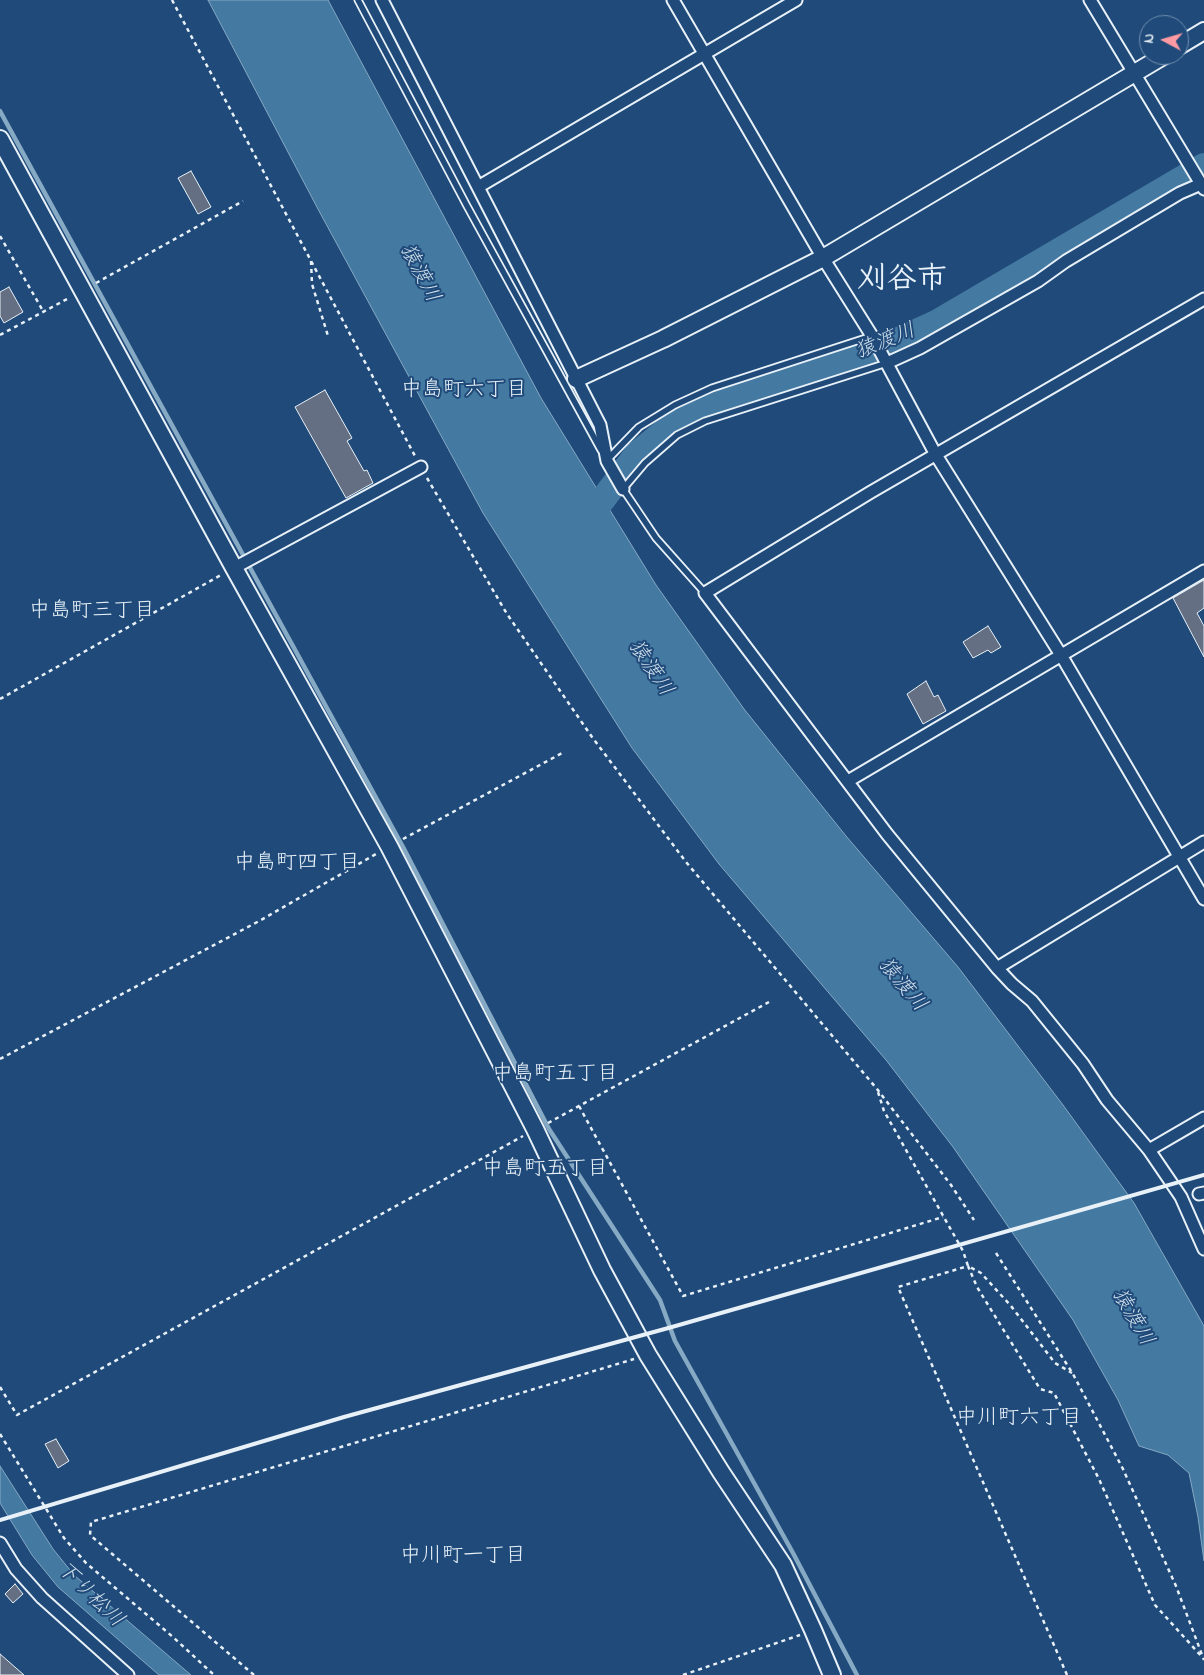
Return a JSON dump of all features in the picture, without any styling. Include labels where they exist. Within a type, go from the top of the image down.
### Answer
[{"type":"street","points":[[382,0],[600,425],[607,461],[623,489]]},
{"type":"street","points":[[672,0],[705,53],[823,258],[887,362],[936,455],[1061,655],[1204,899]]},
{"type":"street","points":[[478,187],[796,0]]},
{"type":"street","points":[[887,362],[920,348],[1038,281],[1066,262],[1180,194],[1202,187],[1090,0]]},
{"type":"street","points":[[1189,40],[1204,31]]},
{"type":"street","points":[[576,379],[663,339],[823,258],[1148,65]]},
{"type":"street","points":[[0,139],[389,846],[535,1129],[602,1270],[648,1355],[716,1464],[783,1565],[832,1675]]},
{"type":"street","points":[[1204,299],[871,492],[704,593],[888,834],[997,968],[1032,1001],[1083,1064],[1107,1100],[1149,1150],[1181,1197],[1204,1248]]},
{"type":"street","points":[[236,567],[421,467]]},
{"type":"street","points":[[848,781],[1204,570]]},
{"type":"street","points":[[997,968],[1204,842]]},
{"type":"street","points":[[1149,1150],[1204,1118]]},
{"type":"street","points":[[0,1543],[16,1569],[42,1598],[128,1675]]},
{"type":"lane","points":[[358,0],[607,461],[639,427],[676,405],[712,388],[872,337]]},
{"type":"lane","points":[[704,593],[656,538],[623,489],[646,463],[677,435],[705,421],[887,362]]},
{"type":"path","points":[[172,0],[421,467],[507,614],[592,737],[686,862],[877,1089],[951,1185],[974,1220]]},
{"type":"path","points":[[104,279],[243,201]]},
{"type":"path","points":[[0,236],[43,311]]},
{"type":"path","points":[[311,259],[312,284],[328,336]]},
{"type":"path","points":[[0,335],[84,290]]},
{"type":"path","points":[[0,699],[236,567]]},
{"type":"path","points":[[408,836],[564,752]]},
{"type":"path","points":[[0,1059],[261,920],[389,846]]},
{"type":"path","points":[[555,1119],[769,1002]]},
{"type":"path","points":[[877,1089],[884,1111],[963,1251],[977,1287],[1040,1389],[1054,1393],[1099,1479],[1155,1606],[1203,1659]]},
{"type":"path","points":[[579,1106],[684,1296],[943,1217]]},
{"type":"path","points":[[0,1387],[17,1415],[535,1129]]},
{"type":"path","points":[[996,1254],[1073,1374],[1123,1469],[1176,1586],[1203,1659]]},
{"type":"path","points":[[1067,1675],[898,1287],[968,1266],[982,1273],[1012,1306],[1056,1364],[1073,1374]]},
{"type":"path","points":[[254,1675],[90,1535],[91,1522],[648,1355]]},
{"type":"path","points":[[0,1434],[59,1531],[86,1563],[173,1637],[214,1675]]},
{"type":"path","points":[[683,1675],[813,1630]]},
{"type":"water","points":[[208,0],[328,0],[541,398],[656,585],[744,709],[846,836],[958,967],[1063,1105],[1134,1203],[1204,1326],[1204,1561],[1189,1473],[1168,1455],[1139,1446],[1118,1400],[1073,1320],[953,1147],[886,1060],[719,864],[632,748],[483,513],[319,211]]},
{"type":"water","name":"下り松川","points":[[0,1466],[53,1549],[74,1575],[191,1675],[159,1675],[58,1587],[32,1555],[0,1503]]},
{"type":"building","points":[[191,171],[211,207],[198,214],[178,178]]},
{"type":"building","points":[[9,287],[23,312],[4,323],[0,316],[0,292]]},
{"type":"building","points":[[325,390],[352,438],[347,441],[364,471],[367,470],[373,483],[346,498],[295,407]]},
{"type":"building","points":[[1204,580],[1204,608],[1197,613],[1204,626],[1204,657],[1173,598]]},
{"type":"building","points":[[988,626],[1001,647],[991,653],[988,650],[973,658],[963,642]]},
{"type":"building","points":[[926,681],[934,697],[938,695],[946,711],[923,724],[907,694]]},
{"type":"building","points":[[56,1439],[69,1461],[58,1468],[45,1444]]},
{"type":"building","points":[[15,1584],[23,1594],[13,1603],[5,1594]]},
{"type":"building","points":[[0,1654],[24,1675],[0,1675]]},
{"type":"waterway","points":[[0,111],[403,847],[549,1129],[660,1300],[675,1341],[793,1553],[857,1675]]},
{"type":"waterway","name":"猿渡川","points":[[582,527],[637,454],[671,426],[712,402],[817,370],[890,344],[938,322],[1204,166]]},
{"type":"railway","points":[[0,1520],[344,1417],[672,1327],[1204,1175]]},
{"type":"district","name":"刈谷市","points":[[902,282]]},
{"type":"district","name":"中島町六丁目","points":[[464,392]]},
{"type":"district","name":"中島町三丁目","points":[[92,613]]},
{"type":"district","name":"中島町四丁目","points":[[297,865]]},
{"type":"district","name":"中島町五丁目","points":[[555,1076]]},
{"type":"district","name":"中島町五丁目","points":[[545,1171]]},
{"type":"district","name":"中川町六丁目","points":[[1019,1420]]},
{"type":"district","name":"中川町一丁目","points":[[463,1558]]}]
